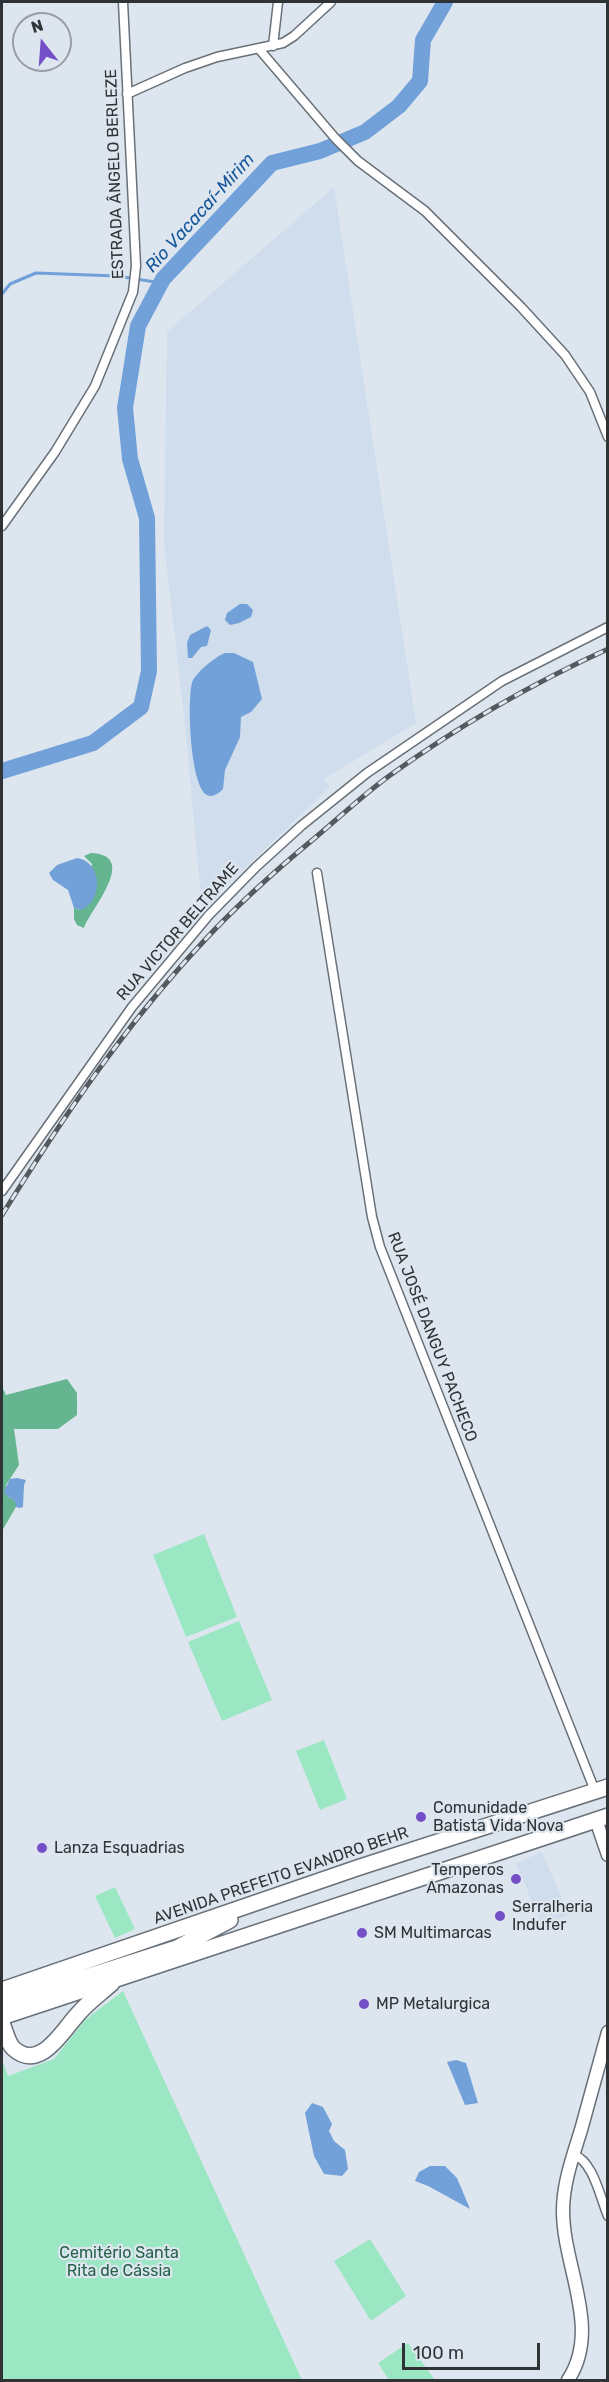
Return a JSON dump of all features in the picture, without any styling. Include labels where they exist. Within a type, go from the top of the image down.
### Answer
[{"type":"highway","name":"AVENIDA PREFEITO EVANDRO BEHR","points":[[2,1990],[360,1867],[601,1789]]},
{"type":"highway","points":[[2,2017],[602,1818]]},
{"type":"highway","points":[[2,2011],[9,2002],[177,1948],[261,1902]]},
{"type":"highway","points":[[2,2023],[12,2048],[24,2055],[42,2052],[58,2040],[86,2004],[119,1977]]},
{"type":"street","name":"ESTRADA ÂNGELO BERLEZE","points":[[2,526],[55,452],[95,386],[133,292],[136,266],[123,2]]},
{"type":"street","points":[[273,45],[278,2]]},
{"type":"street","points":[[127,94],[185,68],[217,57],[259,50],[283,43],[294,36],[331,2]]},
{"type":"street","points":[[259,50],[335,138],[358,161],[425,211],[521,307],[565,355],[590,392],[608,436]]},
{"type":"street","name":"RUA VICTOR BELTRAME","points":[[2,1191],[132,1007],[209,915],[256,867],[301,826],[367,773],[502,681],[608,627]]},
{"type":"street","name":"RUA JOSÉ DANGUY PACHECO","points":[[317,873],[372,1217],[380,1247],[601,1789]]},
{"type":"street","points":[[602,1818],[608,1855]]},
{"type":"street","points":[[568,2380],[580,2355],[583,2339],[582,2315],[566,2250],[563,2199],[608,2032]]},
{"type":"street","points":[[574,2155],[582,2157],[588,2164],[608,2216]]},
{"type":"shaded area","points":[[334,187],[416,723],[324,779],[330,787],[202,909],[185,725],[164,543],[167,332]]},
{"type":"shaded area","points":[[542,1852],[569,1915],[542,1926],[516,1863]]},
{"type":"green space","points":[[91,853],[105,856],[111,863],[112,873],[102,897],[84,928],[77,925],[74,919],[74,908],[81,910],[92,864],[84,856]]},
{"type":"green space","points":[[67,1379],[77,1393],[77,1415],[58,1429],[14,1429],[19,1465],[6,1485],[7,1496],[17,1505],[2,1531],[2,1387],[6,1395]]},
{"type":"green space","points":[[204,1534],[237,1617],[186,1637],[153,1555]]},
{"type":"green space","points":[[239,1621],[272,1700],[222,1721],[188,1642]]},
{"type":"green space","points":[[324,1740],[347,1799],[320,1810],[296,1751]]},
{"type":"green space","points":[[115,1887],[135,1929],[115,1938],[95,1896]]},
{"type":"green space","name":"Cemitério Santa Rita de Cássia","points":[[123,1991],[302,2380],[2,2380],[2,2059],[8,2076],[54,2059],[85,2020]]},
{"type":"green space","points":[[370,2239],[406,2296],[371,2321],[334,2261]]},
{"type":"green space","points":[[408,2343],[435,2380],[389,2380],[378,2363]]},
{"type":"water","points":[[240,604],[247,604],[253,610],[251,617],[230,625],[225,620],[227,613]]},
{"type":"water","points":[[207,626],[211,630],[207,646],[201,647],[192,658],[188,658],[187,643],[190,635]]},
{"type":"water","points":[[225,653],[234,653],[253,662],[262,699],[251,712],[241,717],[240,737],[225,770],[223,789],[216,795],[209,796],[201,788],[193,760],[190,724],[192,683],[201,670]]},
{"type":"water","points":[[77,858],[91,866],[97,882],[94,898],[81,910],[74,908],[68,890],[53,880],[49,873],[57,865]]},
{"type":"water","points":[[10,1479],[26,1480],[23,1507],[20,1508],[16,1507],[15,1501],[4,1491]]},
{"type":"water","points":[[456,2060],[466,2063],[478,2103],[465,2105],[447,2062]]},
{"type":"water","points":[[312,2103],[323,2107],[332,2124],[329,2131],[334,2141],[345,2150],[348,2169],[342,2176],[324,2174],[314,2156],[305,2113]]},
{"type":"water","points":[[430,2166],[445,2166],[457,2178],[470,2209],[415,2181],[419,2172]]},
{"type":"waterway","name":"Rio Vacacaí-Mirim","points":[[2,771],[93,743],[141,707],[149,671],[147,518],[130,459],[125,408],[138,326],[163,279],[272,163],[320,151],[365,132],[399,106],[420,81],[423,40],[445,2]]},
{"type":"waterway","points":[[2,294],[10,284],[36,273],[117,276],[155,282],[163,279]]},
{"type":"railway","points":[[2,1215],[71,1108],[121,1039],[175,973],[216,928],[258,888],[370,791],[415,758],[523,692],[608,649]]},
{"type":"place","name":"Comunidade Batista Vida Nova","points":[[421,1817]]},
{"type":"place","name":"Lanza Esquadrias","points":[[42,1848]]},
{"type":"place","name":"Temperos Amazonas","points":[[516,1879]]},
{"type":"place","name":"Serralheria Indufer","points":[[500,1916]]},
{"type":"place","name":"SM Multimarcas","points":[[362,1933]]},
{"type":"place","name":"MP Metalurgica","points":[[364,2004]]}]
